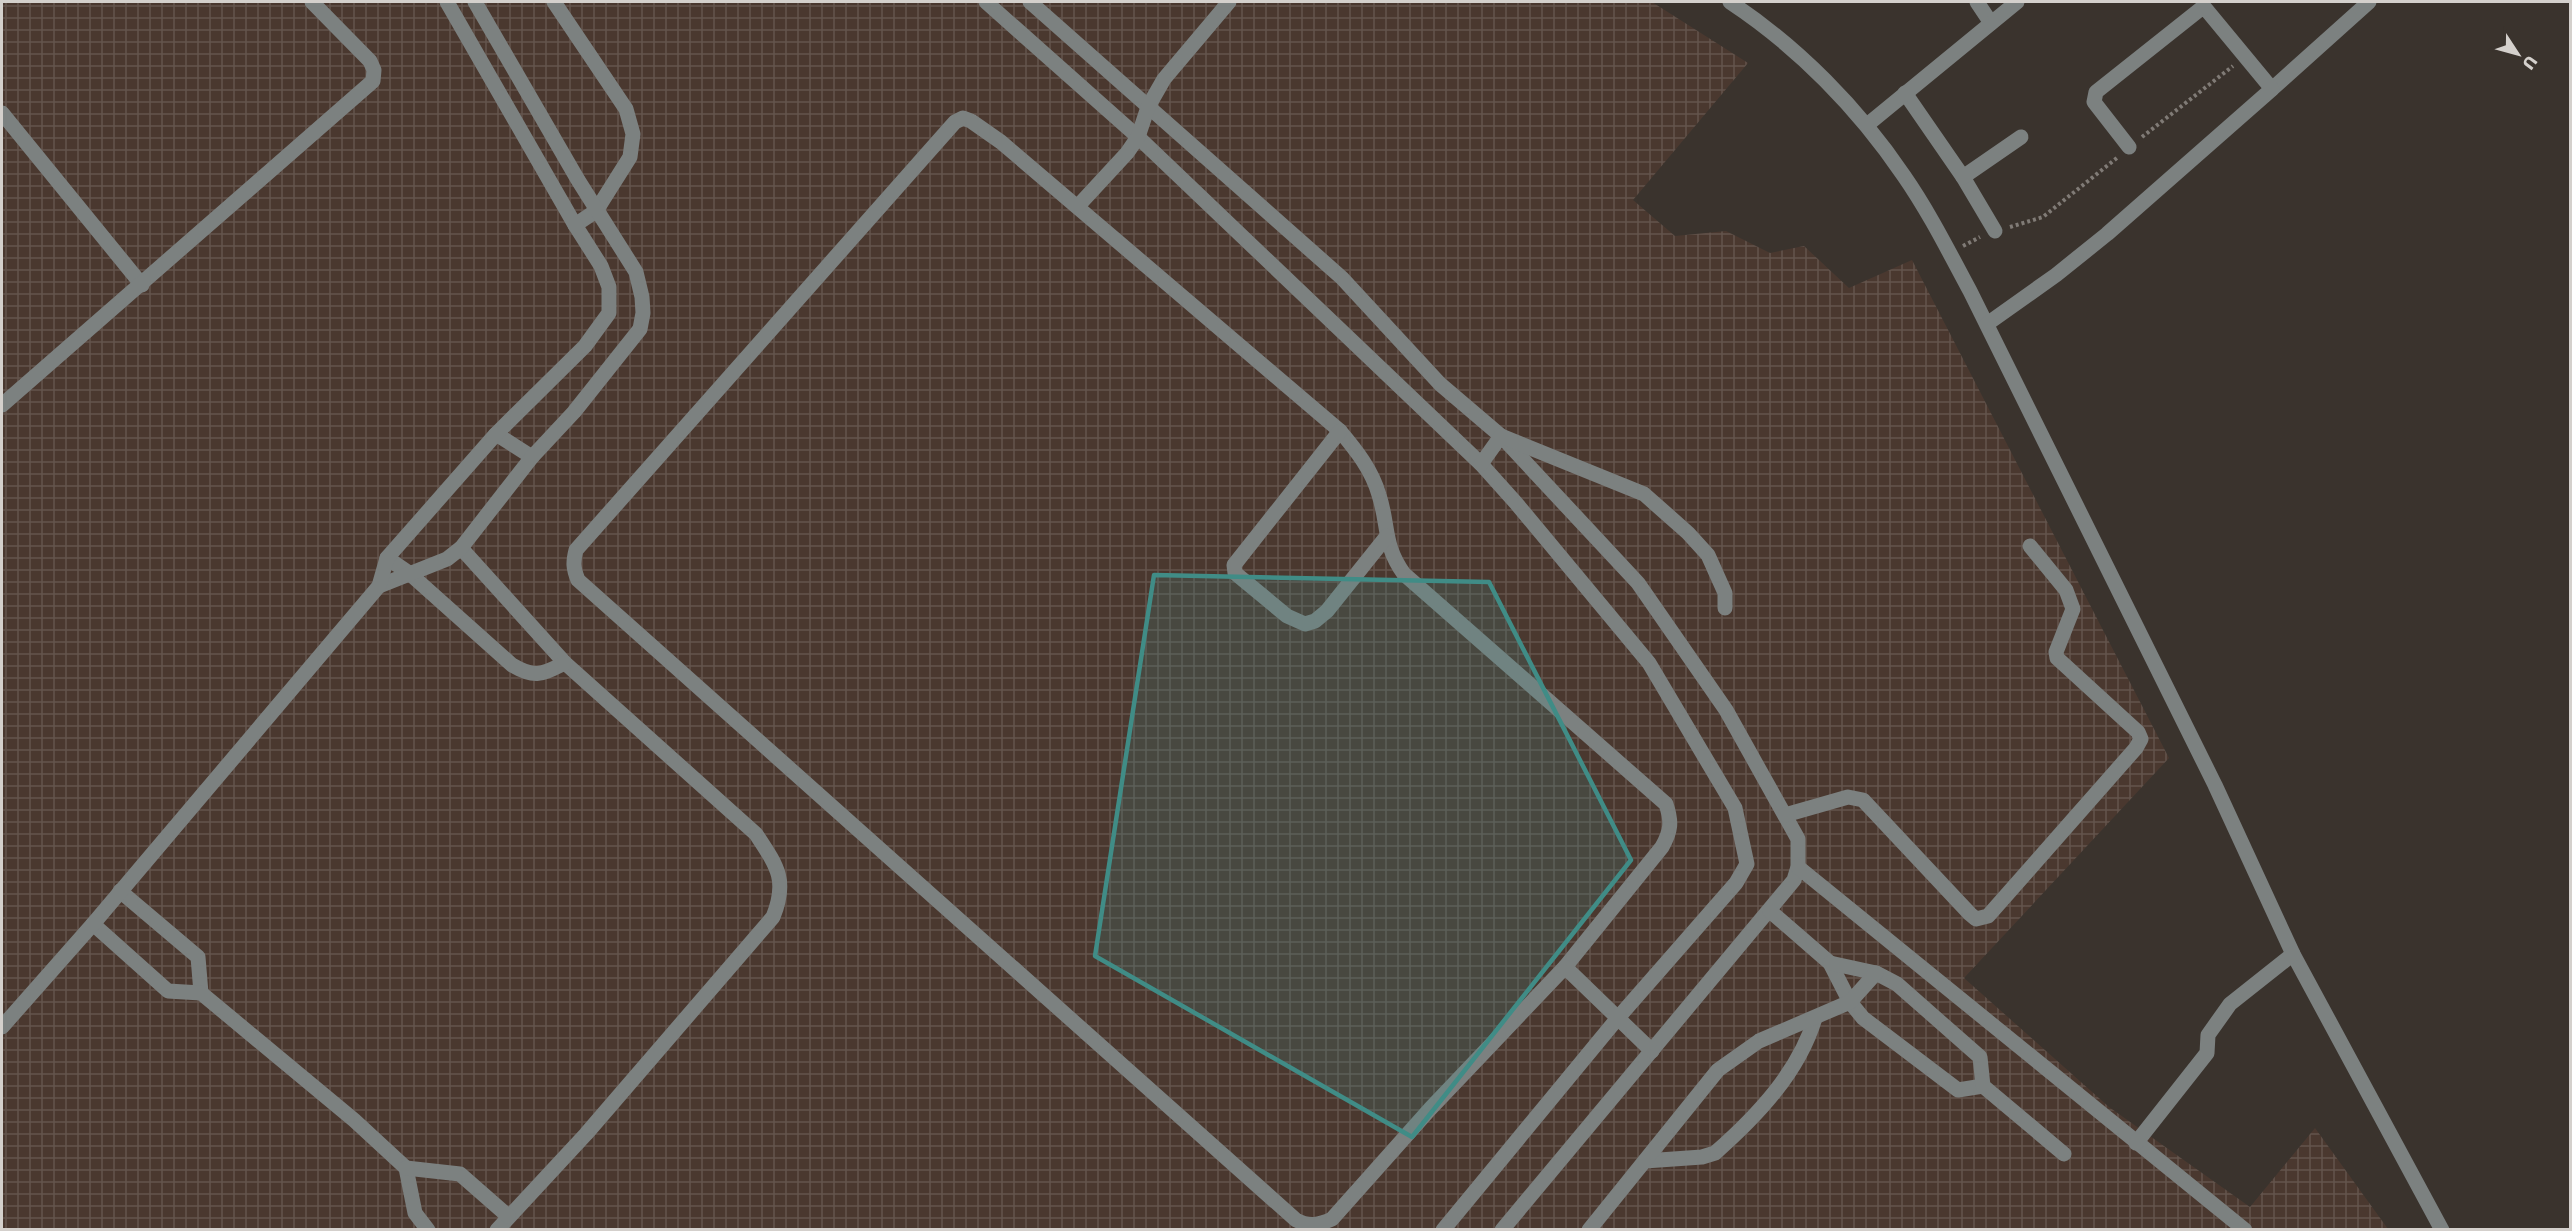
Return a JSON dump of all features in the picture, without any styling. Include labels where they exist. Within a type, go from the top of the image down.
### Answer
[{"type":"street","points":[[2,405],[373,81],[374,70],[370,61],[312,2]]},
{"type":"street","points":[[2,1027],[93,924],[378,586],[387,558],[496,434],[585,346],[609,313],[606,278],[447,2]]},
{"type":"street","points":[[378,586],[447,559],[461,548],[532,458],[574,412],[640,330],[642,297],[636,272],[596,211],[475,2]]},
{"type":"street","points":[[554,2],[626,109],[633,134],[630,157],[596,211],[575,225]]},
{"type":"street","points":[[1030,2],[1342,278],[1440,384],[1501,436],[1638,583],[1726,710],[1798,839],[1798,867],[1794,880],[1502,1230]]},
{"type":"street","points":[[1078,206],[1127,153],[1138,137],[1148,107],[1164,79],[1229,2]]},
{"type":"street","points":[[1730,2],[1760,21],[1809,64],[1867,125],[1904,176],[1951,256],[1987,324],[2215,785],[2293,954],[2442,1230]]},
{"type":"street","points":[[1977,2],[1991,23]]},
{"type":"street","points":[[1867,125],[2017,2]]},
{"type":"street","points":[[1987,324],[2056,275],[2107,234],[2369,2]]},
{"type":"street","points":[[996,5],[1481,464],[1649,663],[1735,808],[1747,864],[1736,883],[1617,1019],[1443,1230]]},
{"type":"street","points":[[2129,147],[2094,102],[2096,92],[2202,7],[2208,9],[2272,88]]},
{"type":"street","points":[[1905,93],[1963,177],[1995,231]]},
{"type":"street","points":[[2,113],[142,285]]},
{"type":"street","points":[[958,119],[971,121],[1001,142],[1340,431],[1354,447],[1373,479],[1380,496],[1390,552],[1404,574],[1666,804],[1671,819],[1670,833],[1662,847],[1565,967],[1430,1109],[1332,1219],[1321,1224],[1304,1225],[578,579],[572,565],[576,550],[958,119]]},
{"type":"street","points":[[1963,177],[2021,137]]},
{"type":"street","points":[[1340,431],[1234,565],[1235,573],[1287,616],[1305,624],[1315,621],[1327,611],[1387,536]]},
{"type":"street","points":[[496,434],[532,458]]},
{"type":"street","points":[[1481,464],[1501,436]]},
{"type":"street","points":[[1501,436],[1644,494],[1688,533],[1708,555],[1725,593],[1725,608]]},
{"type":"street","points":[[1785,815],[1848,797],[1863,800],[1970,914],[1976,919],[1988,915],[2136,748],[2141,739],[2138,732],[2057,658],[2056,652],[2073,609],[2066,590],[2030,546]]},
{"type":"street","points":[[461,548],[565,663],[756,834],[776,864],[781,881],[780,900],[772,917],[586,1134],[497,1230]]},
{"type":"street","points":[[387,558],[409,573],[524,672],[540,675],[565,663]]},
{"type":"street","points":[[1798,867],[2245,1230]]},
{"type":"street","points":[[120,891],[198,957],[201,993]]},
{"type":"street","points":[[1770,911],[1830,963],[1850,1002],[1863,1018],[1958,1090],[1983,1086]]},
{"type":"street","points":[[93,924],[168,991],[201,993],[345,1113],[406,1168],[460,1174],[508,1216]]},
{"type":"street","points":[[2136,1143],[2207,1053],[2208,1035],[2230,1004],[2293,954]]},
{"type":"street","points":[[1830,963],[1876,973],[1897,984],[1980,1057],[1983,1086],[2064,1154]]},
{"type":"street","points":[[1565,967],[1652,1051]]},
{"type":"street","points":[[1589,1230],[1718,1070],[1759,1041],[1850,1002],[1876,973]]},
{"type":"street","points":[[1645,1161],[1702,1157],[1715,1153],[1790,1074],[1809,1040],[1815,1018]]},
{"type":"street","points":[[406,1168],[415,1213],[428,1230]]},
{"type":"path","points":[[1951,256],[1961,247],[1995,231],[2043,217],[2245,57]]},
{"type":"highlighted area","points":[[1154,575],[1489,582],[1631,860],[1412,1137],[1095,956]]},
{"type":"shaded area","points":[[2,2],[1652,2],[1748,63],[1633,200],[1675,236],[1726,231],[1770,253],[1804,246],[1849,288],[1912,260],[2169,758],[1964,978],[2109,1107],[2250,1207],[2315,1128],[2388,1229],[2,1230]]}]
